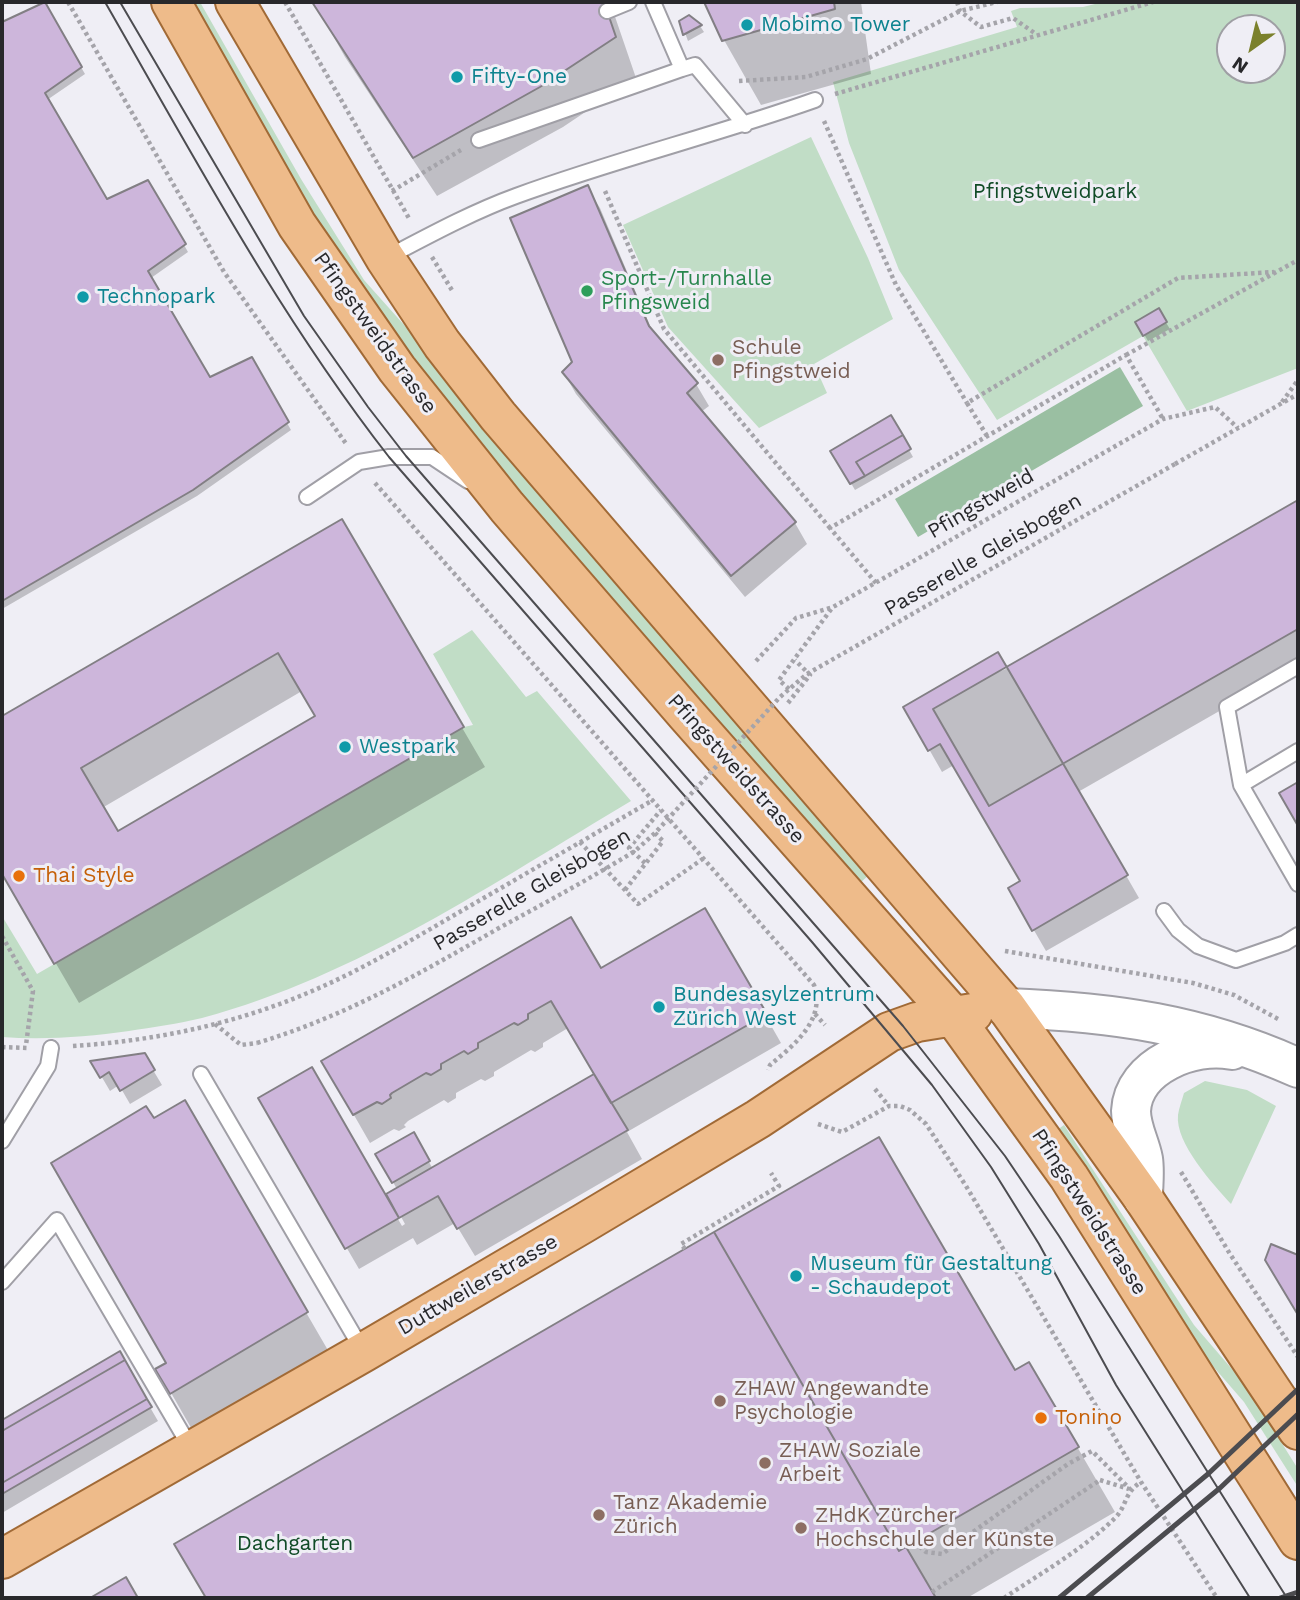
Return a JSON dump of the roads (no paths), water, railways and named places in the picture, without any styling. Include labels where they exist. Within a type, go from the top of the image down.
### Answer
[{"type":"main road","name":"Pfingstweidstrasse","points":[[171,2],[297,225],[397,369],[507,507],[953,1016],[1069,1177],[1298,1539]]},
{"type":"main road","points":[[235,2],[385,258],[442,344],[499,416],[1007,1008],[1143,1198],[1298,1430]]},
{"type":"main road","name":"Duttweilerstrasse","points":[[2,1559],[364,1352],[758,1119],[889,1032],[917,1022],[1007,1008]]},
{"type":"street","points":[[1007,1008],[1059,1010],[1168,1024],[1291,1052]]},
{"type":"street","points":[[1143,1198],[1143,1160],[1131,1116],[1136,1093],[1150,1074],[1167,1060],[1209,1048],[1291,1052]]},
{"type":"lane","points":[[607,11],[629,2]]},
{"type":"lane","points":[[653,2],[689,67],[746,125]]},
{"type":"lane","points":[[478,140],[689,67]]},
{"type":"lane","points":[[385,258],[514,196],[746,125],[815,100]]},
{"type":"lane","points":[[307,497],[359,462],[406,456],[432,457],[507,507]]},
{"type":"lane","points":[[1298,666],[1227,707],[1241,785],[1298,884]]},
{"type":"lane","points":[[1241,785],[1298,751]]},
{"type":"lane","points":[[1164,911],[1178,930],[1198,946],[1236,960],[1285,943],[1298,935]]},
{"type":"lane","points":[[2,1141],[48,1066],[51,1048]]},
{"type":"lane","points":[[201,1074],[364,1352]]},
{"type":"lane","points":[[2,1282],[57,1220],[193,1451]]},
{"type":"tram line","points":[[105,2],[274,292],[389,457],[812,942],[932,1085],[991,1167],[1039,1244],[1116,1385],[1250,1598]]},
{"type":"tram line","points":[[120,2],[304,316],[368,407],[406,456],[903,1026],[1005,1156],[1059,1236],[1287,1598]]},
{"type":"railway","points":[[1059,1598],[1208,1474],[1298,1389]]},
{"type":"railway","points":[[1087,1598],[1220,1488],[1298,1414]]},
{"type":"railway","points":[[1280,1598],[1298,1592]]},
{"type":"place","name":"Mobimo Tower","points":[[747,25]]},
{"type":"place","name":"Fifty-One","points":[[457,77]]},
{"type":"place","name":"Sport-/Turnhalle Pfingsweid","points":[[587,291]]},
{"type":"place","name":"Technopark","points":[[83,297]]},
{"type":"place","name":"Schule Pfingstweid","points":[[718,360]]},
{"type":"place","name":"Westpark","points":[[345,747]]},
{"type":"place","name":"Thai Style","points":[[19,876]]},
{"type":"place","name":"Bundesasylzentrum Zürich West","points":[[659,1007]]},
{"type":"place","name":"Museum für Gestaltung - Schaudepot","points":[[796,1276]]},
{"type":"place","name":"ZHAW Angewandte Psychologie","points":[[720,1401]]},
{"type":"place","name":"Tonino","points":[[1041,1418]]},
{"type":"place","name":"ZHAW Soziale Arbeit","points":[[765,1463]]},
{"type":"place","name":"Tanz Akademie Zürich","points":[[599,1515]]},
{"type":"place","name":"ZHdK Zürcher Hochschule der Künste","points":[[801,1528]]},
{"type":"park label","name":"Pfingstweidpark","points":[[1055,192]]},
{"type":"park label","name":"Dachgarten","points":[[295,1544]]}]
